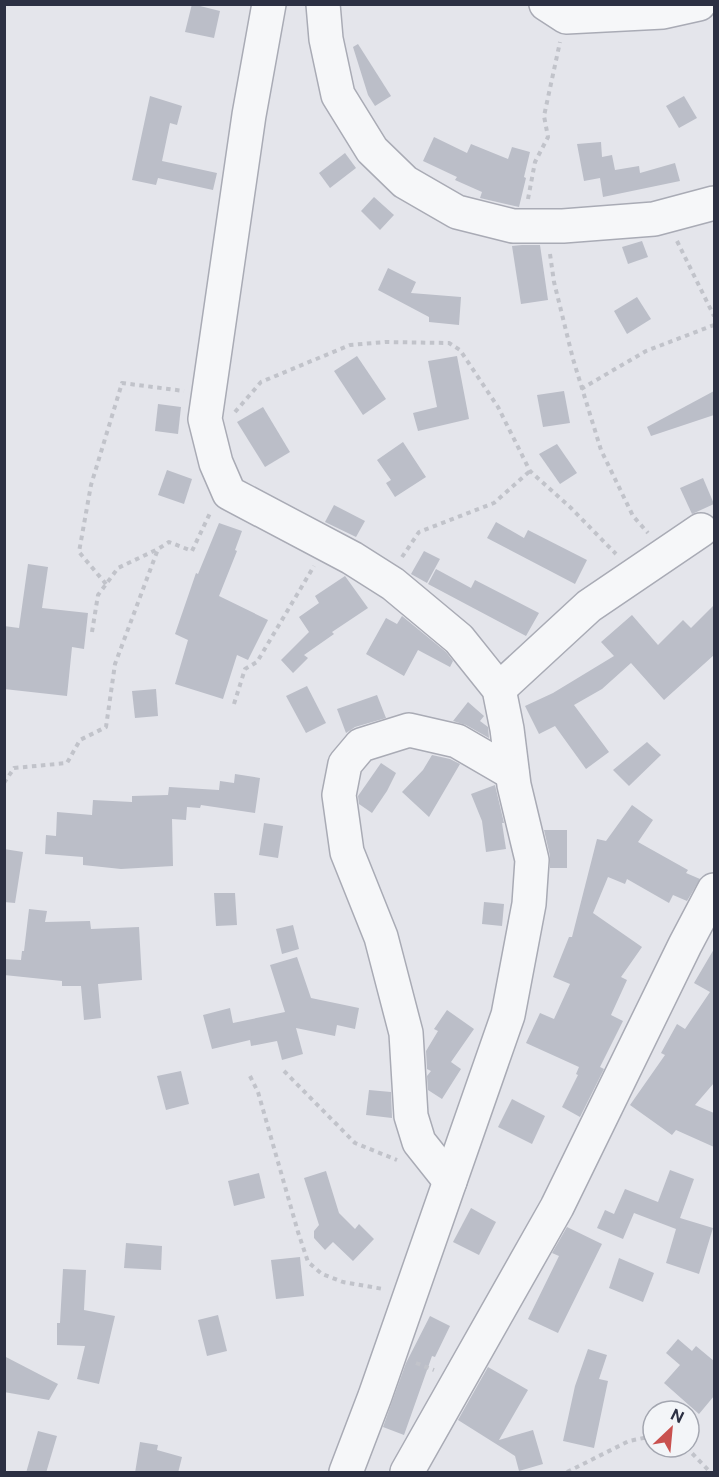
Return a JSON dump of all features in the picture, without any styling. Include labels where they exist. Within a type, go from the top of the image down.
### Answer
[{"type":"street","points":[[268,4],[249,115],[205,419],[216,463],[229,493],[387,580],[459,639],[499,689],[512,773],[532,860],[529,904],[508,1014],[346,1473]]},
{"type":"street","points":[[323,4],[326,39],[338,95],[372,150],[405,182],[457,212],[513,226],[535,226],[654,219],[714,203]]},
{"type":"street","points":[[556,11],[663,12],[699,4]]},
{"type":"street","points":[[499,689],[589,606],[701,530]]},
{"type":"street","points":[[450,1181],[419,1142],[411,1116],[406,1033],[381,937],[346,852],[339,795],[345,764],[361,745],[409,730],[457,741],[512,773]]},
{"type":"street","points":[[407,1473],[557,1207],[714,890]]},
{"type":"path","points":[[556,11],[544,116],[548,137],[535,162],[535,226],[554,282],[581,388],[601,450],[633,516],[666,553]]},
{"type":"path","points":[[665,216],[714,316]]},
{"type":"path","points":[[581,388],[646,351],[714,325]]},
{"type":"path","points":[[232,420],[236,409],[261,382],[350,345],[385,342],[449,343],[460,350],[498,407],[530,471],[571,508],[635,574]]},
{"type":"path","points":[[106,584],[79,552],[91,485],[122,383],[208,394]]},
{"type":"path","points":[[387,580],[419,532],[494,503],[530,471]]},
{"type":"path","points":[[92,632],[98,595],[118,568],[170,542],[192,551],[218,496],[229,493]]},
{"type":"path","points":[[234,704],[245,669],[257,662],[327,545]]},
{"type":"path","points":[[4,783],[14,768],[66,763],[80,740],[106,727],[115,664],[158,549]]},
{"type":"path","points":[[284,1071],[355,1143],[408,1164]]},
{"type":"path","points":[[250,1076],[258,1092],[308,1262],[322,1274],[343,1282],[410,1294]]},
{"type":"path","points":[[390,1353],[458,1382]]},
{"type":"path","points":[[567,1473],[629,1441],[641,1438]]},
{"type":"path","points":[[697,1459],[710,1473]]},
{"type":"building","points":[[192,4],[220,11],[214,38],[185,32]]},
{"type":"building","points":[[358,44],[391,96],[375,106],[368,95],[353,47]]},
{"type":"building","points":[[150,96],[182,106],[177,125],[170,123],[162,161],[217,173],[213,190],[158,178],[156,185],[132,180]]},
{"type":"building","points":[[684,96],[697,118],[679,128],[666,106]]},
{"type":"building","points":[[434,137],[467,153],[471,144],[508,159],[512,147],[530,152],[519,207],[480,198],[482,192],[455,180],[457,177],[423,161]]},
{"type":"building","points":[[601,142],[602,157],[612,155],[615,170],[639,166],[640,173],[675,163],[680,181],[603,197],[600,178],[584,181],[577,144]]},
{"type":"building","points":[[345,153],[356,168],[330,188],[319,173]]},
{"type":"building","points":[[374,197],[394,215],[380,230],[361,211]]},
{"type":"building","points":[[642,241],[648,257],[628,264],[622,247]]},
{"type":"building","points":[[540,245],[548,300],[521,304],[512,246]]},
{"type":"building","points":[[388,268],[416,282],[411,293],[461,297],[459,325],[429,322],[429,317],[378,290]]},
{"type":"building","points":[[637,297],[651,319],[627,334],[614,311]]},
{"type":"building","points":[[357,356],[386,399],[363,415],[334,371]]},
{"type":"building","points":[[457,356],[469,419],[418,431],[413,413],[437,407],[428,361]]},
{"type":"building","points":[[564,391],[570,423],[543,427],[537,395]]},
{"type":"building","points":[[714,391],[714,415],[651,436],[647,427]]},
{"type":"building","points":[[158,404],[181,407],[178,434],[155,431]]},
{"type":"building","points":[[263,407],[290,452],[265,467],[237,422]]},
{"type":"building","points":[[403,442],[426,477],[395,497],[386,483],[391,480],[377,460]]},
{"type":"building","points":[[557,444],[577,473],[560,484],[539,454]]},
{"type":"building","points":[[167,470],[192,479],[184,504],[158,495]]},
{"type":"building","points":[[703,478],[714,504],[692,514],[680,488]]},
{"type":"building","points":[[334,505],[365,521],[356,537],[325,522]]},
{"type":"building","points":[[496,522],[524,538],[528,530],[587,560],[575,584],[487,538]]},
{"type":"building","points":[[219,523],[242,531],[235,550],[237,551],[219,596],[268,620],[248,660],[237,655],[223,699],[175,684],[188,640],[175,634],[196,573],[198,574]]},
{"type":"building","points":[[424,551],[440,559],[427,583],[411,574]]},
{"type":"building","points":[[28,564],[48,567],[42,608],[88,613],[84,649],[72,647],[67,696],[4,689],[4,626],[19,628]]},
{"type":"building","points":[[436,569],[471,588],[475,580],[539,613],[526,636],[428,584]]},
{"type":"building","points":[[345,576],[368,608],[332,632],[334,634],[304,655],[308,658],[293,673],[281,660],[309,632],[299,617],[319,603],[315,596]]},
{"type":"building","points":[[714,605],[714,655],[664,700],[631,663],[602,689],[574,705],[609,752],[586,769],[555,726],[539,734],[525,706],[553,693],[614,656],[601,642],[632,615],[658,645],[683,620],[691,628]]},
{"type":"building","points":[[402,616],[446,652],[453,661],[450,667],[418,650],[404,676],[366,654],[386,618],[397,624]]},
{"type":"building","points":[[307,686],[326,723],[306,733],[286,696]]},
{"type":"building","points":[[156,689],[158,716],[135,718],[132,691]]},
{"type":"building","points":[[377,695],[386,718],[355,727],[346,733],[337,709]]},
{"type":"building","points":[[468,702],[484,716],[480,721],[488,727],[489,738],[466,725],[453,721]]},
{"type":"building","points":[[647,742],[661,755],[629,786],[613,770]]},
{"type":"building","points":[[432,755],[460,764],[429,817],[402,792],[423,770]]},
{"type":"building","points":[[381,763],[396,773],[372,813],[359,804],[358,796]]},
{"type":"building","points":[[235,774],[260,778],[255,813],[201,805],[200,808],[187,807],[186,820],[172,819],[173,866],[121,869],[83,865],[83,857],[45,854],[46,835],[56,836],[57,812],[92,815],[93,800],[132,802],[132,796],[168,795],[169,787],[219,790],[220,781],[234,783]]},
{"type":"building","points":[[495,785],[504,823],[502,823],[506,849],[486,852],[482,821],[471,794]]},
{"type":"building","points":[[632,805],[653,820],[638,842],[688,870],[686,873],[700,879],[687,901],[673,895],[669,903],[627,879],[625,884],[608,877],[593,913],[642,947],[621,977],[627,980],[611,1015],[623,1021],[600,1067],[604,1069],[580,1117],[562,1107],[578,1075],[576,1074],[579,1067],[526,1043],[540,1013],[554,1019],[570,984],[553,977],[569,937],[572,937],[597,839],[606,841]]},
{"type":"building","points":[[264,823],[283,826],[278,858],[259,855]]},
{"type":"building","points":[[544,830],[567,830],[567,868],[550,868],[550,856]]},
{"type":"building","points":[[4,849],[23,852],[15,903],[4,902]]},
{"type":"building","points":[[214,893],[235,893],[237,925],[216,926]]},
{"type":"building","points":[[484,902],[504,904],[502,926],[482,924]]},
{"type":"building","points":[[29,909],[47,911],[45,922],[90,921],[91,929],[139,927],[142,980],[98,984],[101,1018],[84,1020],[81,986],[62,986],[62,981],[4,975],[4,959],[21,960]]},
{"type":"building","points":[[293,925],[299,949],[282,954],[276,929]]},
{"type":"building","points":[[714,949],[714,1083],[695,1105],[714,1113],[714,1147],[676,1130],[672,1135],[630,1105],[665,1055],[661,1053],[677,1024],[685,1029],[710,992],[694,983]]},
{"type":"building","points":[[297,957],[311,998],[359,1008],[355,1029],[337,1025],[335,1036],[296,1028],[303,1054],[282,1060],[277,1041],[251,1046],[250,1040],[212,1049],[203,1015],[230,1008],[233,1023],[285,1012],[270,965]]},
{"type":"building","points":[[447,1010],[474,1029],[451,1062],[461,1069],[442,1099],[428,1090],[427,1076],[431,1071],[427,1069],[426,1051],[438,1031],[434,1029]]},
{"type":"building","points":[[181,1071],[189,1104],[166,1110],[157,1076]]},
{"type":"building","points":[[369,1090],[391,1092],[392,1118],[366,1115]]},
{"type":"building","points":[[512,1099],[545,1116],[532,1144],[498,1127]]},
{"type":"building","points":[[670,1170],[694,1179],[680,1218],[713,1228],[699,1274],[666,1263],[676,1229],[634,1213],[623,1239],[597,1228],[605,1210],[614,1214],[625,1189],[658,1202]]},
{"type":"building","points":[[326,1171],[339,1213],[355,1229],[359,1224],[374,1239],[353,1261],[333,1242],[325,1250],[314,1238],[314,1231],[319,1225],[304,1178]]},
{"type":"building","points":[[259,1173],[265,1198],[234,1206],[228,1181]]},
{"type":"building","points":[[471,1208],[496,1222],[479,1255],[453,1242]]},
{"type":"building","points":[[567,1227],[602,1244],[558,1333],[528,1319],[559,1256],[552,1253]]},
{"type":"building","points":[[126,1243],[162,1246],[161,1270],[124,1268]]},
{"type":"building","points":[[300,1257],[304,1296],[276,1299],[271,1260]]},
{"type":"building","points":[[619,1258],[654,1273],[643,1302],[609,1288]]},
{"type":"building","points":[[63,1269],[86,1270],[84,1310],[115,1316],[99,1384],[77,1379],[85,1346],[57,1345]]},
{"type":"building","points":[[218,1315],[227,1351],[207,1356],[198,1320]]},
{"type":"building","points":[[430,1316],[450,1326],[435,1357],[432,1356],[404,1435],[383,1427],[406,1363]]},
{"type":"building","points":[[678,1339],[692,1351],[696,1346],[714,1361],[714,1396],[701,1412],[701,1399],[682,1399],[664,1383],[680,1365],[666,1353]]},
{"type":"building","points":[[588,1349],[607,1355],[599,1379],[608,1381],[594,1448],[563,1441],[575,1386]]},
{"type":"building","points":[[4,1356],[58,1384],[49,1400],[4,1392]]},
{"type":"building","points":[[488,1367],[528,1390],[499,1440],[533,1430],[543,1464],[519,1471],[515,1456],[458,1420]]},
{"type":"building","points":[[38,1431],[57,1436],[46,1473],[26,1473]]},
{"type":"building","points":[[140,1442],[158,1445],[157,1450],[182,1457],[178,1473],[135,1473]]}]
